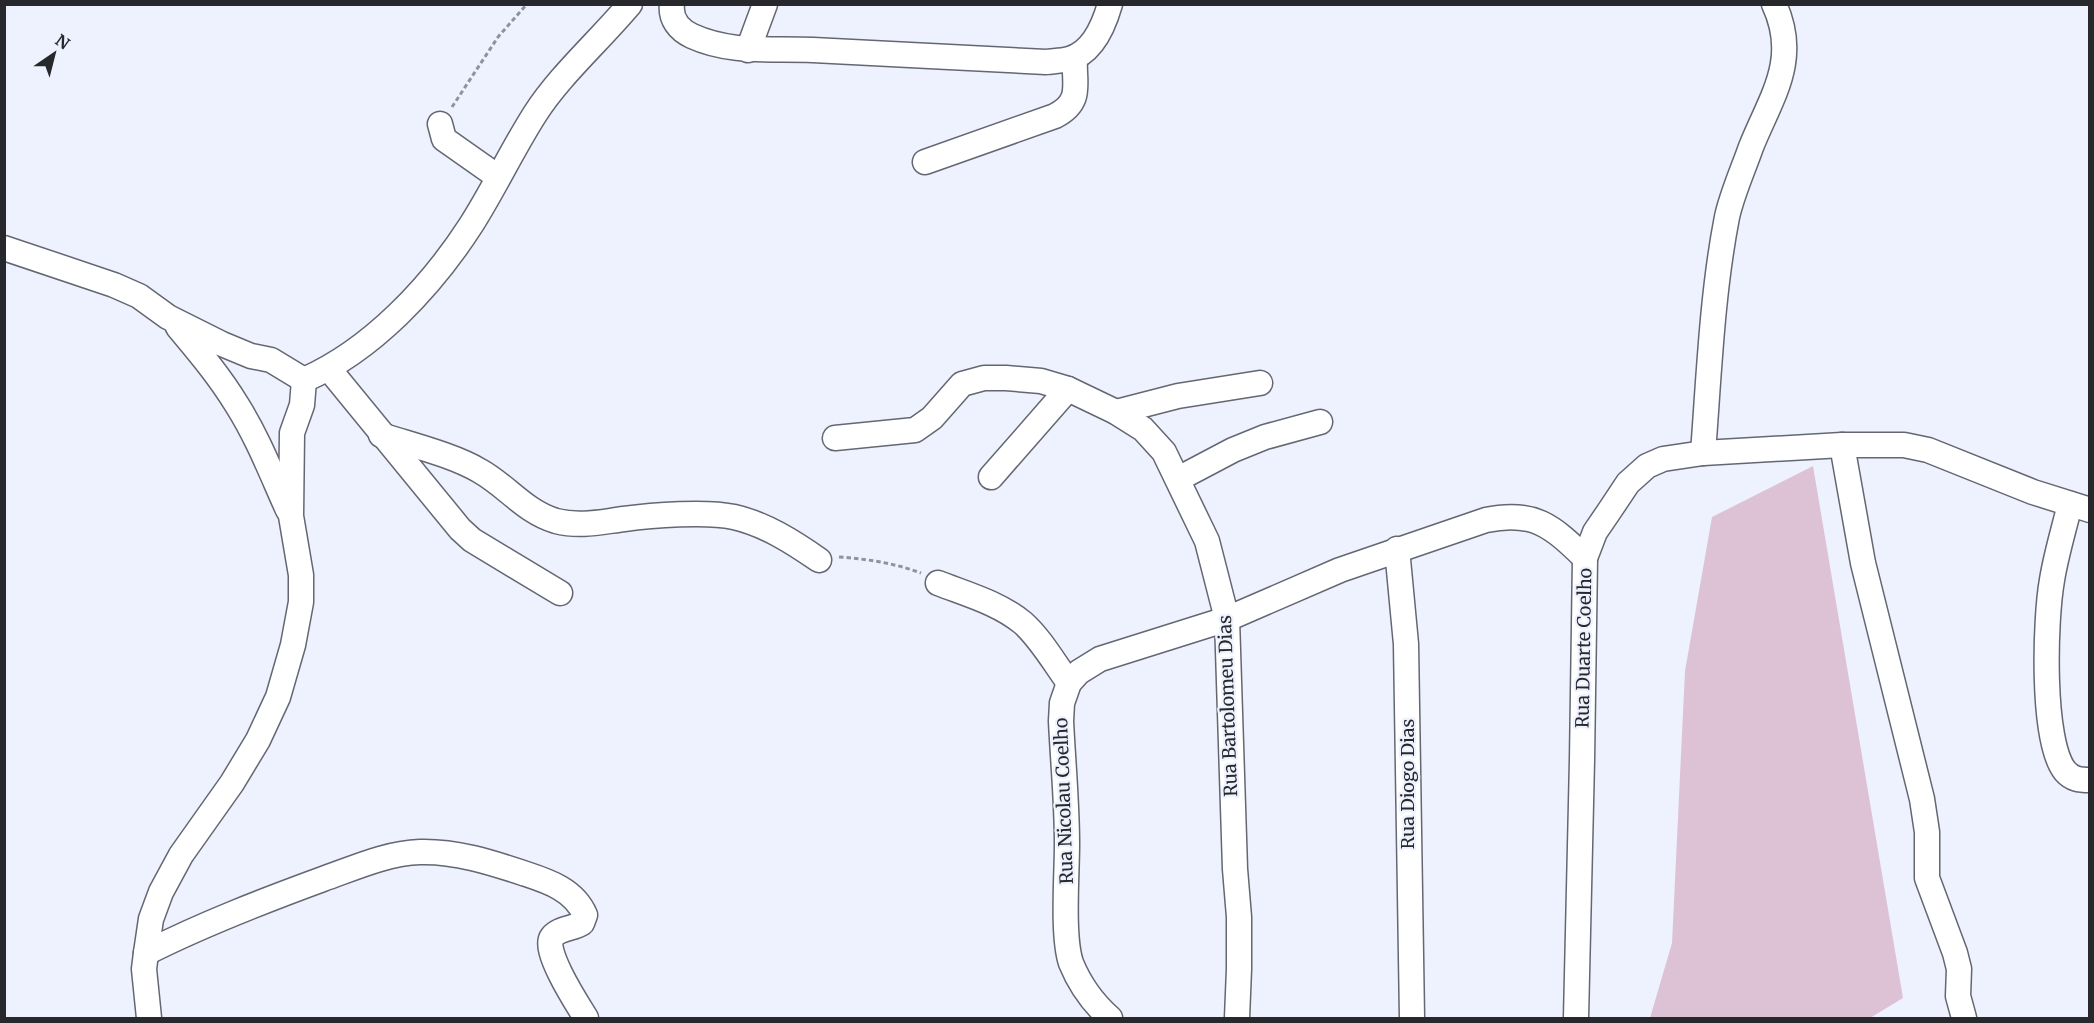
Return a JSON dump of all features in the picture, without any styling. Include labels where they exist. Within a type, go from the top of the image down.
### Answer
[{"type":"street","points":[[304,380],[329,369],[387,325],[432,279],[472,223],[536,113],[558,84],[630,4]]},
{"type":"street","points":[[672,4],[673,19],[683,31],[693,37],[748,50],[811,50],[1046,62],[1075,57],[1095,39],[1106,20],[1110,4]]},
{"type":"street","points":[[748,50],[765,4]]},
{"type":"street","points":[[1703,453],[1719,271],[1728,214],[1752,146],[1775,92],[1785,57],[1781,20],[1774,4]]},
{"type":"street","points":[[925,162],[1055,116],[1069,108],[1073,101],[1075,87],[1075,57]]},
{"type":"street","points":[[440,124],[444,139],[498,177]]},
{"type":"street","points":[[4,248],[114,285],[139,296],[168,316],[222,344],[251,356],[271,360],[304,380]]},
{"type":"street","points":[[168,316],[217,375],[238,406],[291,516]]},
{"type":"street","points":[[217,375],[236,358],[251,356]]},
{"type":"street","points":[[329,369],[460,529],[472,540],[560,593]]},
{"type":"street","name":"Rua Bartolomeu Dias","points":[[836,438],[915,430],[932,418],[962,384],[984,378],[1006,378],[1041,381],[1068,389],[1116,412],[1143,429],[1164,452],[1207,541],[1227,619],[1232,801],[1239,917],[1237,1018]]},
{"type":"street","points":[[149,1018],[144,969],[152,919],[161,892],[181,855],[232,783],[258,740],[278,697],[293,645],[301,602],[301,575],[291,516],[292,433],[302,405],[304,380]]},
{"type":"street","points":[[1116,412],[1178,396],[1260,383]]},
{"type":"street","points":[[991,477],[1068,389]]},
{"type":"street","points":[[1178,479],[1233,450],[1266,437],[1320,422]]},
{"type":"street","points":[[258,444],[270,444],[292,433]]},
{"type":"street","points":[[381,435],[480,471],[532,511],[554,520],[575,525],[704,515],[734,517],[784,537],[819,560]]},
{"type":"street","name":"Rua Duarte Coelho","points":[[1576,1018],[1584,558],[1595,532],[1629,483],[1647,465],[1663,459],[1703,453],[1904,445],[1928,450],[2033,492],[2080,507]]},
{"type":"street","points":[[1842,446],[1863,563],[1922,799],[1927,832],[1927,878],[1955,953],[1959,969],[1958,996],[1964,1018],[1969,1018]]},
{"type":"street","points":[[2080,507],[2051,580],[2046,641],[2048,691],[2057,756],[2065,771],[2075,779],[2090,780]]},
{"type":"street","points":[[938,583],[991,604],[1024,624],[1069,683],[1079,672],[1100,659],[1227,619],[1340,570],[1486,520],[1508,516],[1544,524],[1584,558]]},
{"type":"street","name":"Rua Diogo Dias","points":[[1397,549],[1406,644],[1412,1018]]},
{"type":"street","name":"Rua Nicolau Coelho","points":[[1069,683],[1062,703],[1061,721],[1070,961],[1095,1005],[1110,1018]]},
{"type":"street","points":[[146,952],[238,910],[379,859],[418,852],[441,852],[464,856],[537,877],[566,890],[578,903],[585,915],[582,923],[557,932],[551,937],[550,943],[557,966],[586,1018]]},
{"type":"path","points":[[440,124],[498,37],[527,4]]},
{"type":"path","points":[[819,560],[846,558],[905,567],[938,583]]},
{"type":"shaded area","points":[[1813,466],[1903,998],[1870,1018],[1650,1018],[1672,943],[1685,671],[1712,517]]}]
